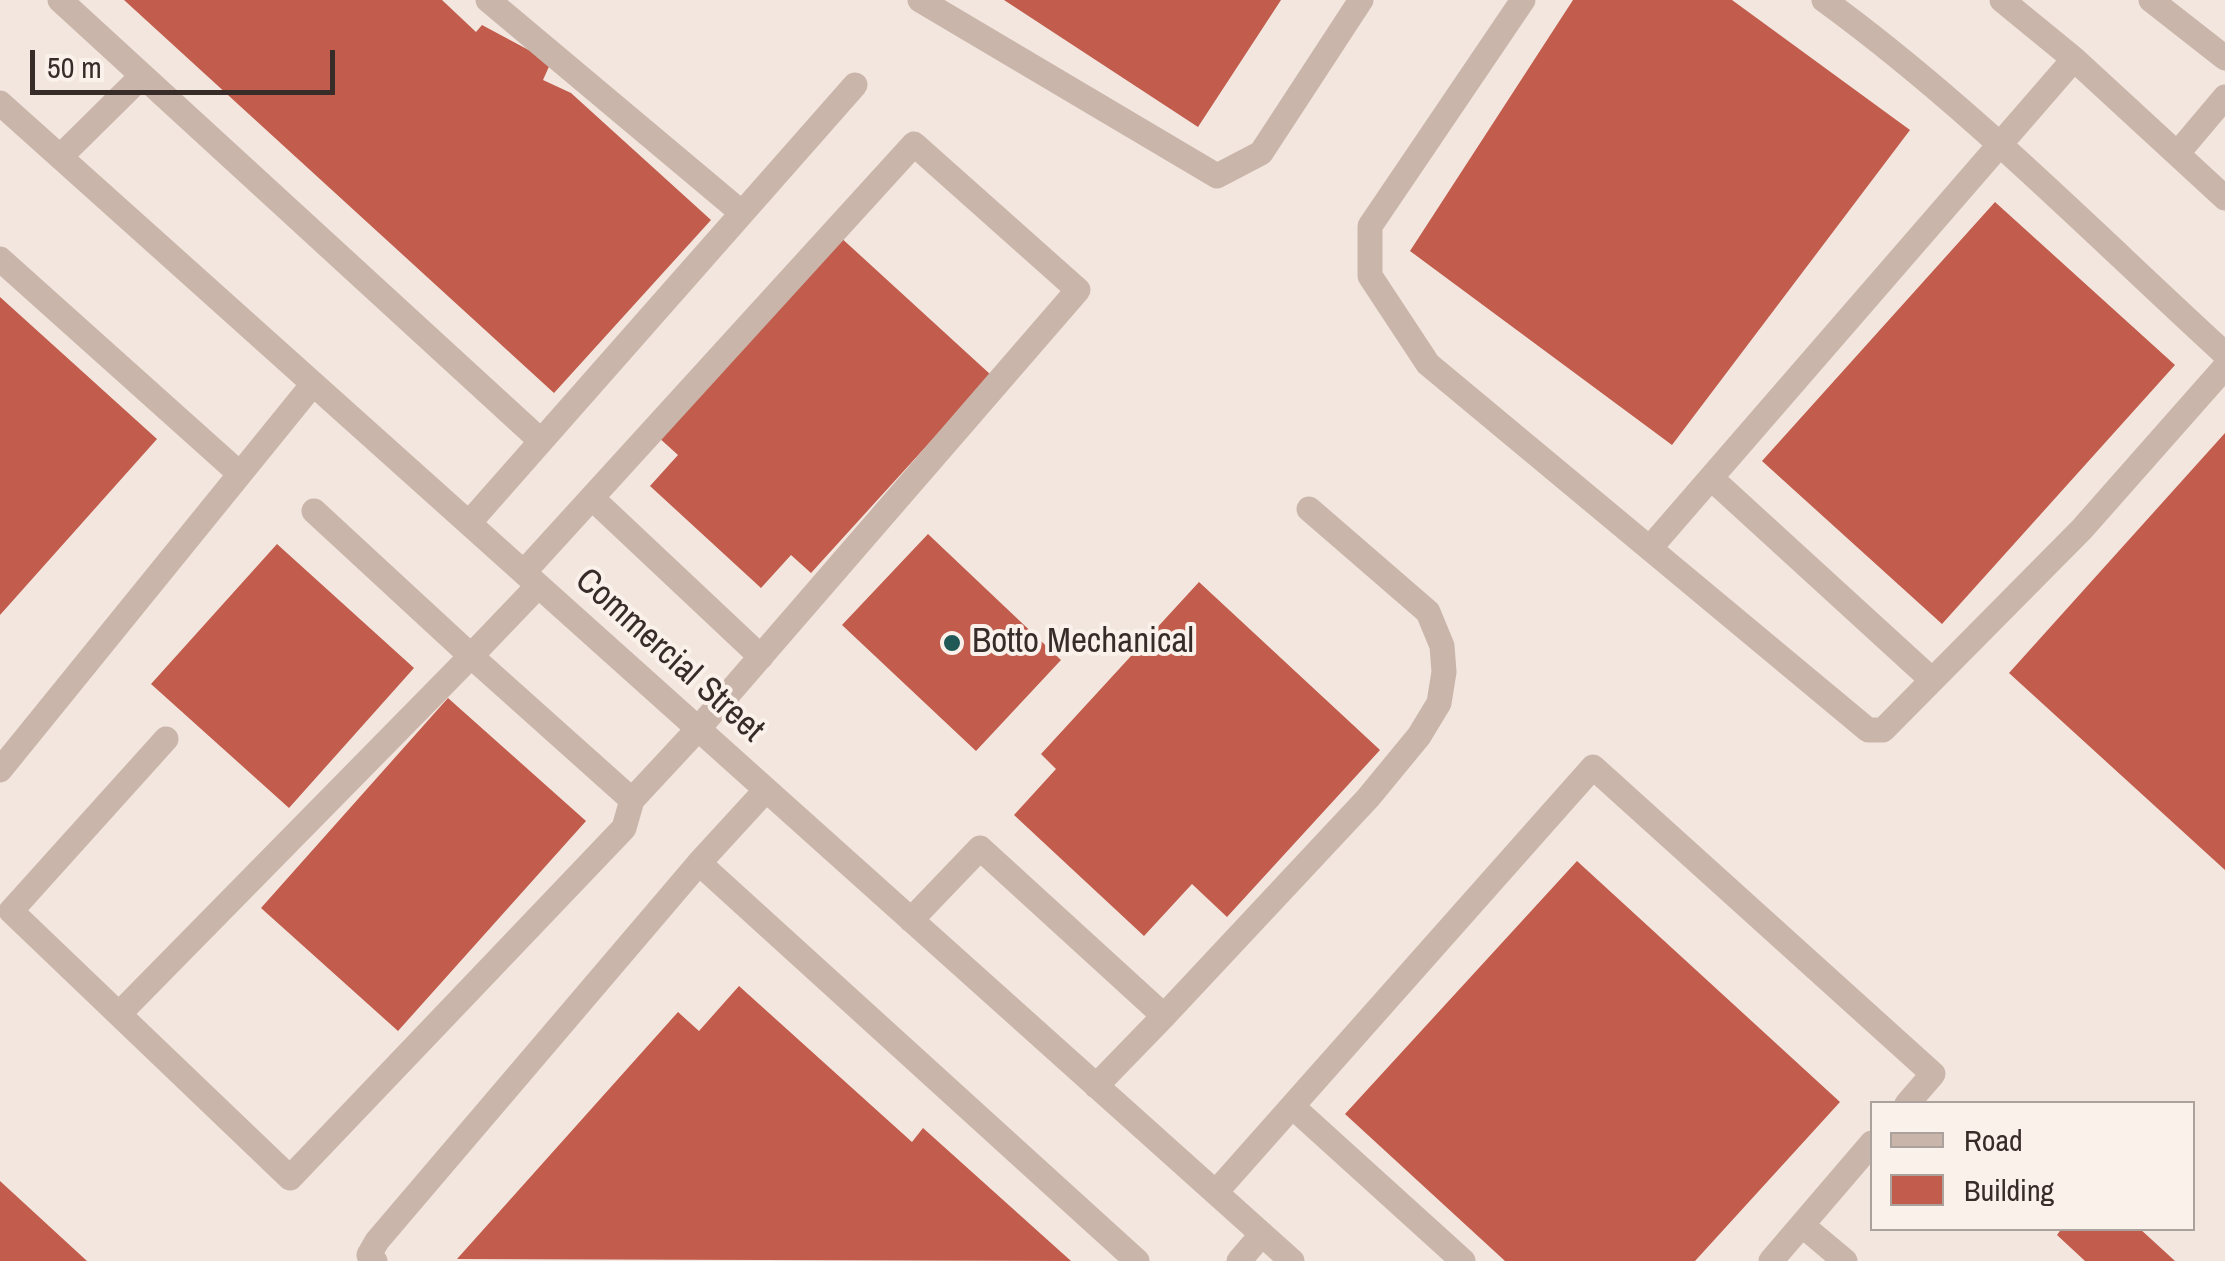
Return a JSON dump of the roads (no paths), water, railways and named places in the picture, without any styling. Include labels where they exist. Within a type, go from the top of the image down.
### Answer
[{"type":"street","points":[[60,0],[541,441]]},
{"type":"street","points":[[488,0],[742,213]]},
{"type":"street","points":[[920,0],[1217,176],[1262,154],[1360,0]]},
{"type":"street","points":[[1523,0],[1370,226],[1370,276],[1428,364],[1868,730],[1882,730],[2082,529],[2225,367]]},
{"type":"street","points":[[1824,0],[1872,35],[1998,146],[2225,354]]},
{"type":"street","points":[[2002,0],[2074,59],[2225,198]]},
{"type":"street","points":[[2151,0],[2225,58]]},
{"type":"street","points":[[1650,548],[2074,59]]},
{"type":"street","points":[[60,157],[141,77]]},
{"type":"street","points":[[469,523],[855,85]]},
{"type":"street","points":[[2178,154],[2225,97]]},
{"type":"street","name":"Commercial Street","points":[[0,104],[1292,1261]]},
{"type":"street","points":[[119,1014],[471,656],[592,498],[914,144],[1078,290],[632,800],[624,828],[290,1178],[10,911],[166,739]]},
{"type":"street","points":[[0,259],[240,474]]},
{"type":"street","points":[[0,770],[313,384]]},
{"type":"street","points":[[1711,478],[1932,680]]},
{"type":"street","points":[[592,498],[761,656]]},
{"type":"street","points":[[1096,1086],[1368,798],[1419,736],[1438,703],[1444,672],[1442,646],[1428,612],[1310,509]]},
{"type":"street","points":[[314,511],[632,800]]},
{"type":"street","points":[[1216,1192],[1594,768],[1933,1074],[1910,1101]]},
{"type":"street","points":[[375,1261],[369,1255],[377,1241],[698,863],[766,790]]},
{"type":"street","points":[[911,920],[980,848],[1164,1016]]},
{"type":"street","points":[[698,863],[1137,1261]]},
{"type":"street","points":[[1293,1107],[1463,1261]]},
{"type":"street","points":[[1770,1261],[1870,1145]]},
{"type":"street","points":[[1802,1225],[1845,1261]]},
{"type":"street","points":[[1239,1261],[1262,1234]]},
{"type":"place","name":"Botto Mechanical","points":[[952,643]]}]
